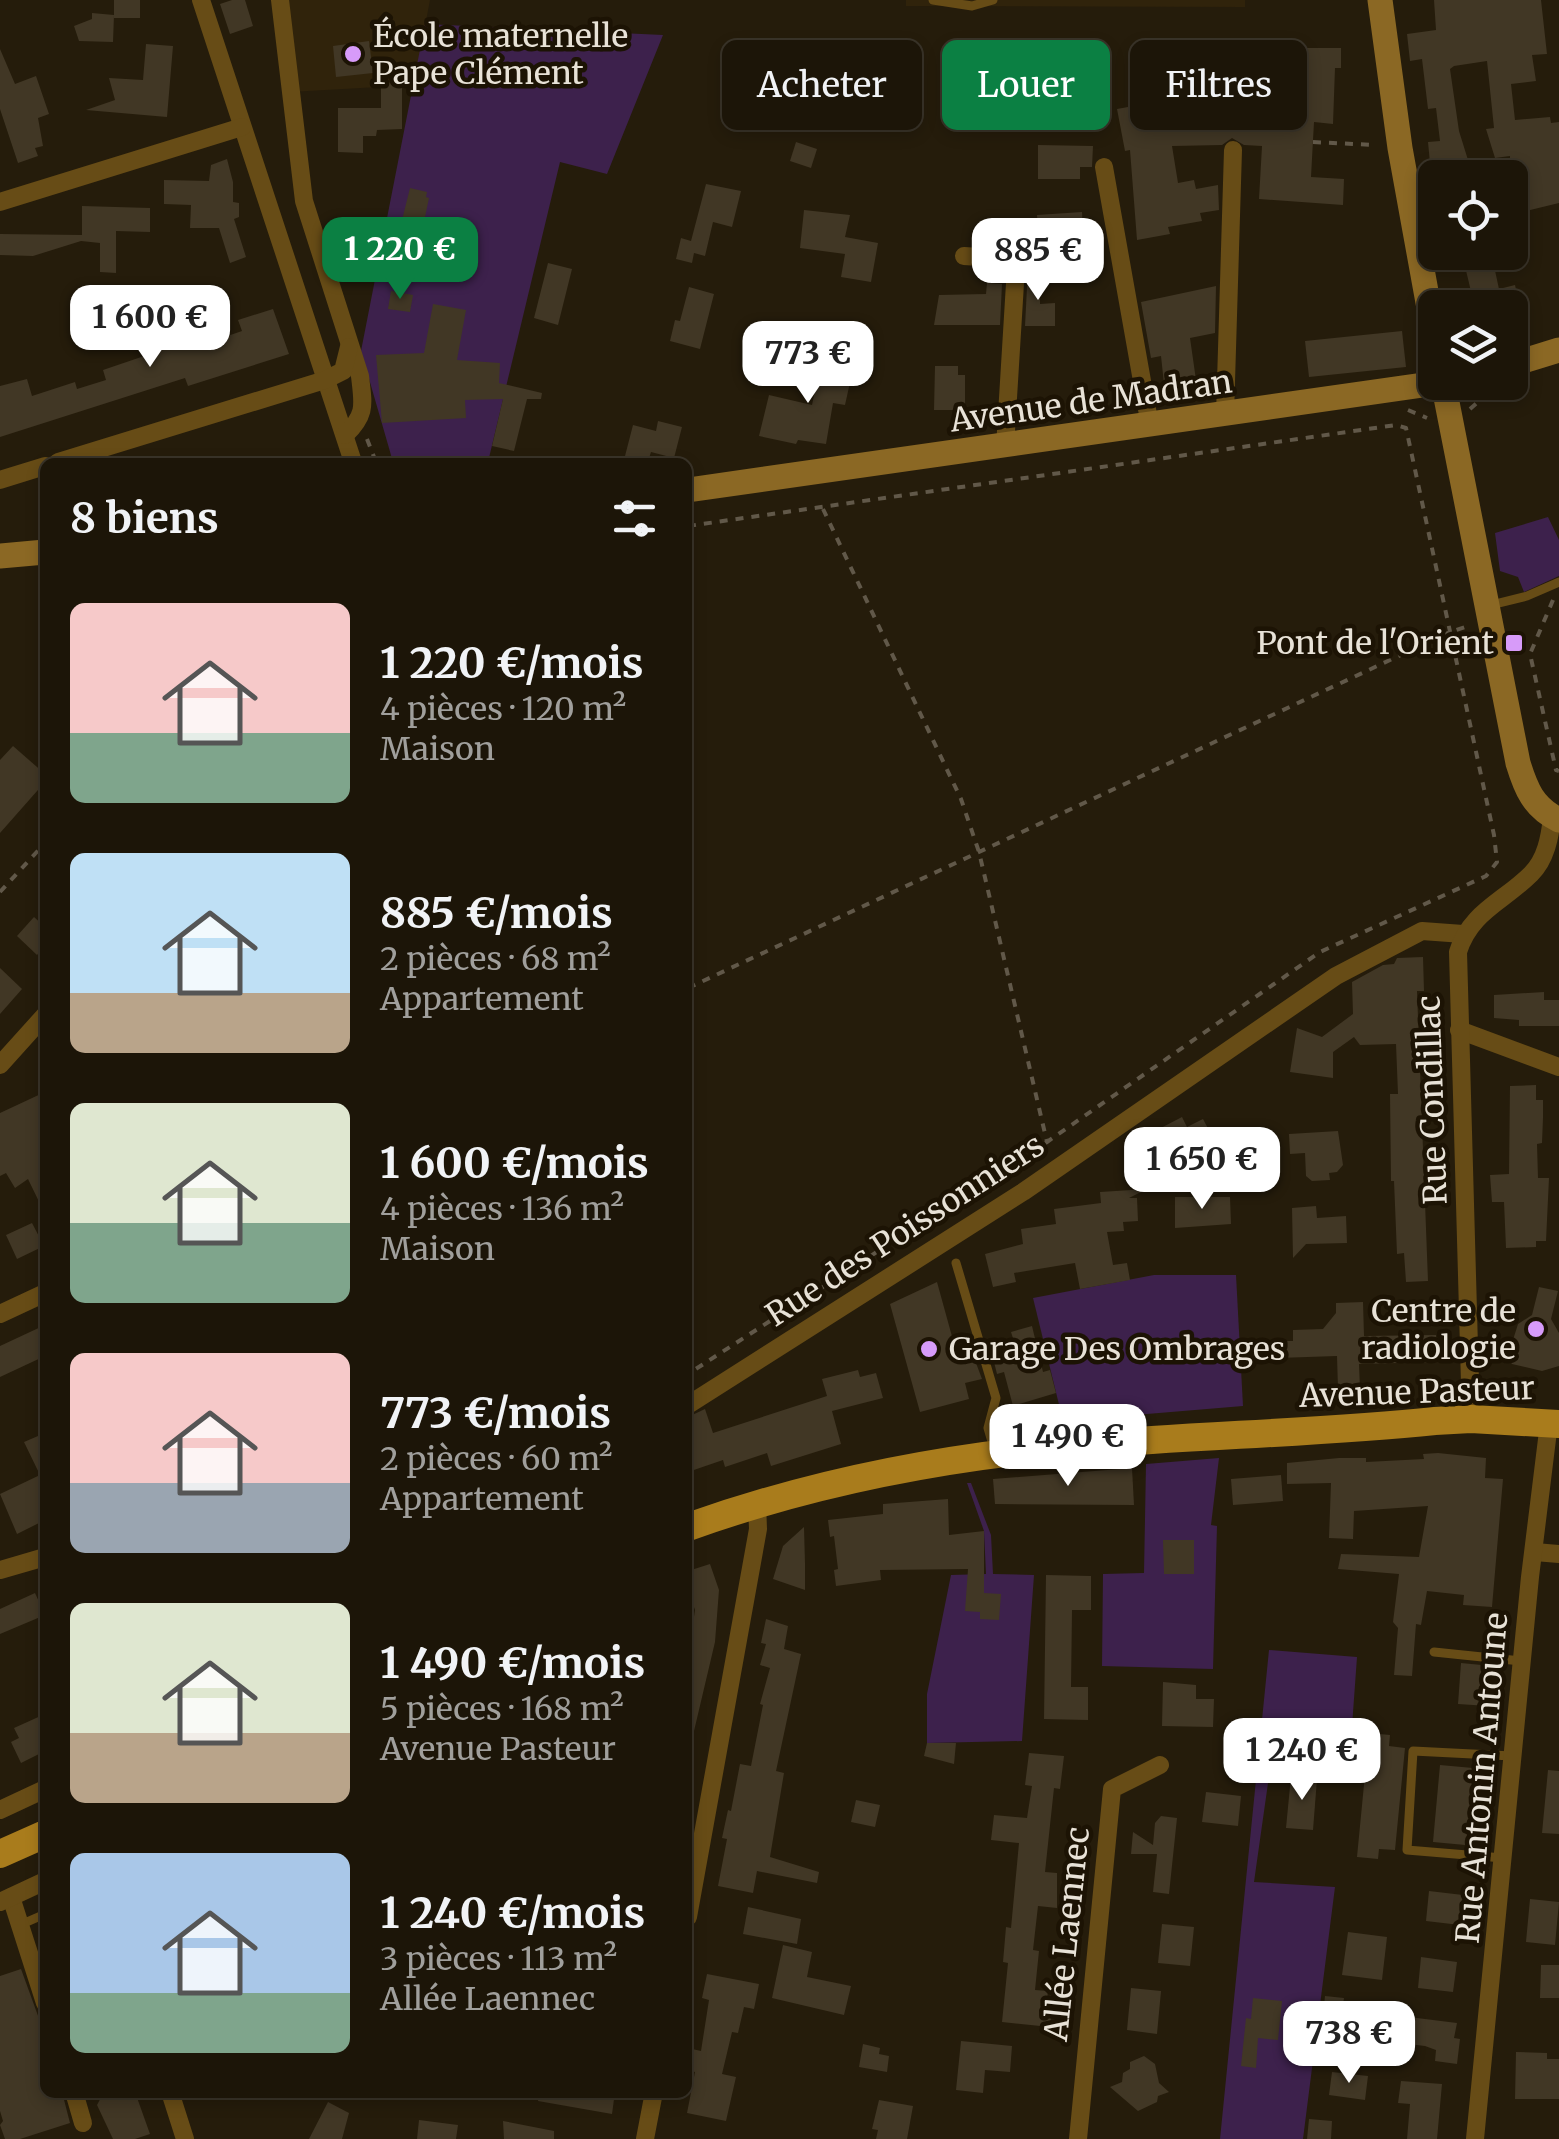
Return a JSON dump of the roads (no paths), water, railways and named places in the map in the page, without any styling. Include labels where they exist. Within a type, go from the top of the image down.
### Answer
[{"type":"main road","points":[[1380,0],[1400,148],[1426,290]]},
{"type":"main road","points":[[1528,359],[1559,350]]},
{"type":"main road","name":"Avenue de Madran","points":[[692,489],[1418,386]]},
{"type":"main road","points":[[1446,400],[1518,763],[1528,793],[1540,810],[1556,818]]},
{"type":"main road","points":[[0,556],[40,552]]},
{"type":"main road","name":"Avenue Pasteur","points":[[692,1526],[757,1504],[868,1476],[1080,1445],[1471,1419],[1554,1424]]},
{"type":"main road","points":[[0,1854],[40,1836]]},
{"type":"street","points":[[201,0],[352,458]]},
{"type":"street","points":[[280,0],[304,201],[360,376],[360,420],[344,434]]},
{"type":"street","points":[[0,202],[242,127]]},
{"type":"street","points":[[1225,415],[1234,150]]},
{"type":"street","points":[[1104,167],[1150,426]]},
{"type":"street","points":[[964,256],[1011,259],[1016,267],[1005,447]]},
{"type":"street","points":[[71,458],[325,380],[342,371],[350,345]]},
{"type":"street","points":[[0,480],[40,468]]},
{"type":"street","points":[[1463,934],[1476,917],[1532,873],[1556,818]]},
{"type":"street","name":"Rue des Poissonniers","points":[[692,1402],[1023,1192],[1336,976],[1422,931],[1463,934]]},
{"type":"street","name":"Rue Condillac","points":[[1463,934],[1458,952],[1459,1030],[1471,1419]]},
{"type":"street","points":[[0,1065],[40,1021]]},
{"type":"street","points":[[1459,1030],[1559,1067]]},
{"type":"street","points":[[0,1314],[40,1295]]},
{"type":"street","name":"Rue Antonin Antoune","points":[[1475,2139],[1536,1552],[1554,1424]]},
{"type":"street","points":[[692,1894],[758,1529],[757,1504]]},
{"type":"street","points":[[1536,1552],[1559,1554]]},
{"type":"street","points":[[0,1570],[40,1558]]},
{"type":"street","name":"Allée Laennec","points":[[1078,2139],[1112,1789],[1160,1765]]},
{"type":"street","points":[[0,1810],[40,1791]]},
{"type":"street","points":[[40,1883],[5,1900],[20,1924],[40,1987]]},
{"type":"street","points":[[76,2098],[84,2123]]},
{"type":"street","points":[[172,2098],[184,2139]]},
{"type":"street","points":[[644,2139],[653,2098]]},
{"type":"lane","points":[[932,0],[972,6],[993,0]]},
{"type":"lane","points":[[1486,606],[1559,584]]},
{"type":"lane","points":[[956,1263],[996,1398],[988,1428],[996,1455]]},
{"type":"lane","points":[[1434,1652],[1524,1661]]},
{"type":"lane","points":[[1505,1858],[1407,1850],[1413,1751],[1514,1756]]},
{"type":"lane","points":[[20,1924],[40,1916]]},
{"type":"place","name":"École maternelle Pape Clément","points":[[353,54]]},
{"type":"place","name":"Pont de l'Orient","points":[[1514,643]]},
{"type":"place","name":"Centre de radiologie","points":[[1536,1329]]},
{"type":"place","name":"Garage Des Ombrages","points":[[929,1349]]}]
